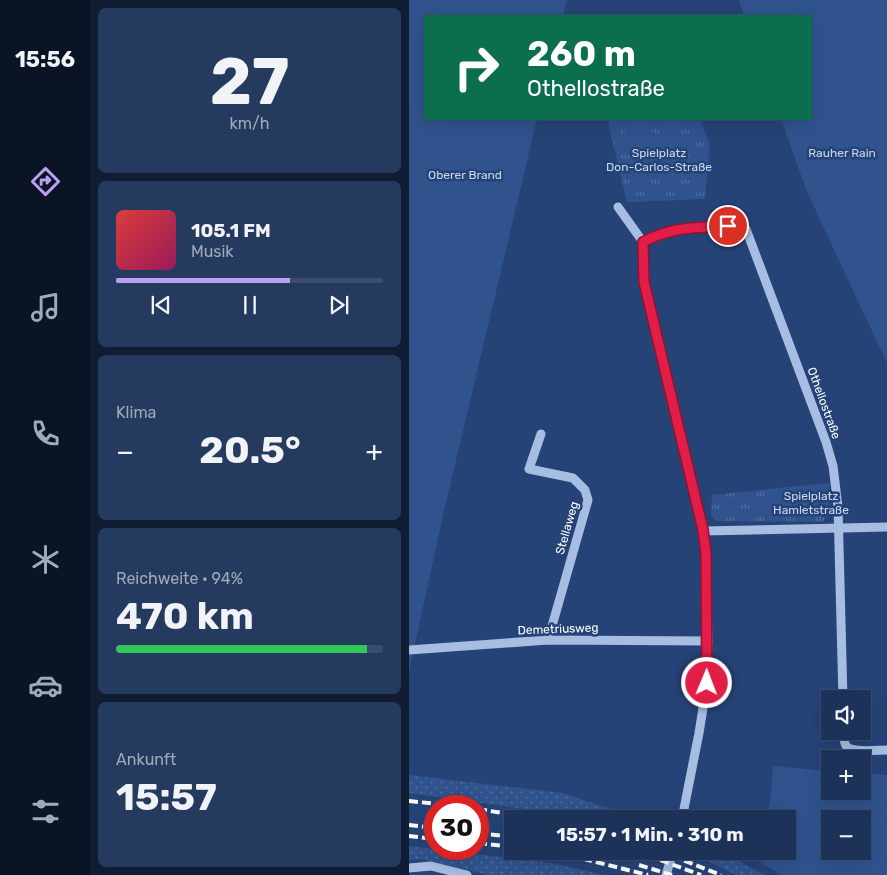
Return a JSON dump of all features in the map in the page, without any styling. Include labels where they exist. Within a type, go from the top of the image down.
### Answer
[{"type":"street","points":[[618,207],[643,242],[644,282],[703,530],[706,554],[707,683],[684,810]]},
{"type":"street","name":"Othellostraße","points":[[643,242],[657,235],[678,229],[728,226],[746,230],[826,442],[833,466],[839,529],[843,690]]},
{"type":"street","name":"Stellaweg","points":[[541,434],[529,469],[573,478],[585,490],[588,500],[549,640]]},
{"type":"street","points":[[703,530],[887,527]]},
{"type":"street","name":"Demetriusweg","points":[[409,650],[549,640],[707,641]]},
{"type":"street","points":[[844,740],[847,746],[853,750],[887,750]]},
{"type":"street","points":[[666,875],[670,860]]},
{"type":"street","points":[[409,868],[431,866],[467,875]]},
{"type":"green space","name":"Oberer Brand","points":[[409,0],[567,0],[563,15],[424,15],[424,120],[537,120],[444,511],[409,671]]},
{"type":"green space","name":"Rauher Rain","points":[[739,0],[887,0],[887,363],[807,192],[781,120],[812,120],[812,15],[744,15]]},
{"type":"green space","name":"Spielplatz Don-Carlos-Straße","points":[[609,120],[700,120],[710,144],[705,199],[627,202],[609,127]]},
{"type":"green space","points":[[629,121],[677,143],[669,160],[622,138]]},
{"type":"green space","name":"Spielplatz Hamletstraße","points":[[829,483],[830,511],[829,515],[822,522],[716,521],[711,515],[712,495]]},
{"type":"green space","points":[[775,490],[798,491],[798,503],[775,502]]},
{"type":"green space","points":[[773,766],[821,770],[821,800],[871,800],[871,774],[887,775],[887,875],[782,875],[758,860],[796,860],[796,810],[768,810]]},
{"type":"green space","points":[[409,775],[562,793],[614,810],[531,810],[489,804],[489,795],[424,795],[409,793]]},
{"type":"green space","points":[[409,846],[424,848],[424,860],[409,860]]},
{"type":"green space","points":[[489,856],[504,858],[504,860],[524,860],[557,864],[603,875],[489,875],[425,860],[489,860]]},
{"type":"green space","points":[[705,860],[736,860],[765,875],[736,875]]},
{"type":"railway","points":[[409,801],[424,803]]},
{"type":"railway","points":[[489,811],[504,813]]},
{"type":"railway","points":[[409,825],[424,827]]},
{"type":"railway","points":[[489,834],[504,836]]},
{"type":"railway","points":[[409,836],[424,838]]},
{"type":"railway","points":[[489,844],[504,846]]},
{"type":"railway","points":[[588,860],[648,875]]},
{"type":"railway","points":[[660,860],[701,875]]},
{"type":"railway","points":[[683,860],[721,875]]},
{"type":"railway","points":[[639,865],[672,875]]},
{"type":"route","points":[[707,683],[706,554],[703,530],[644,282],[643,242],[657,235],[678,229],[728,226]]}]
